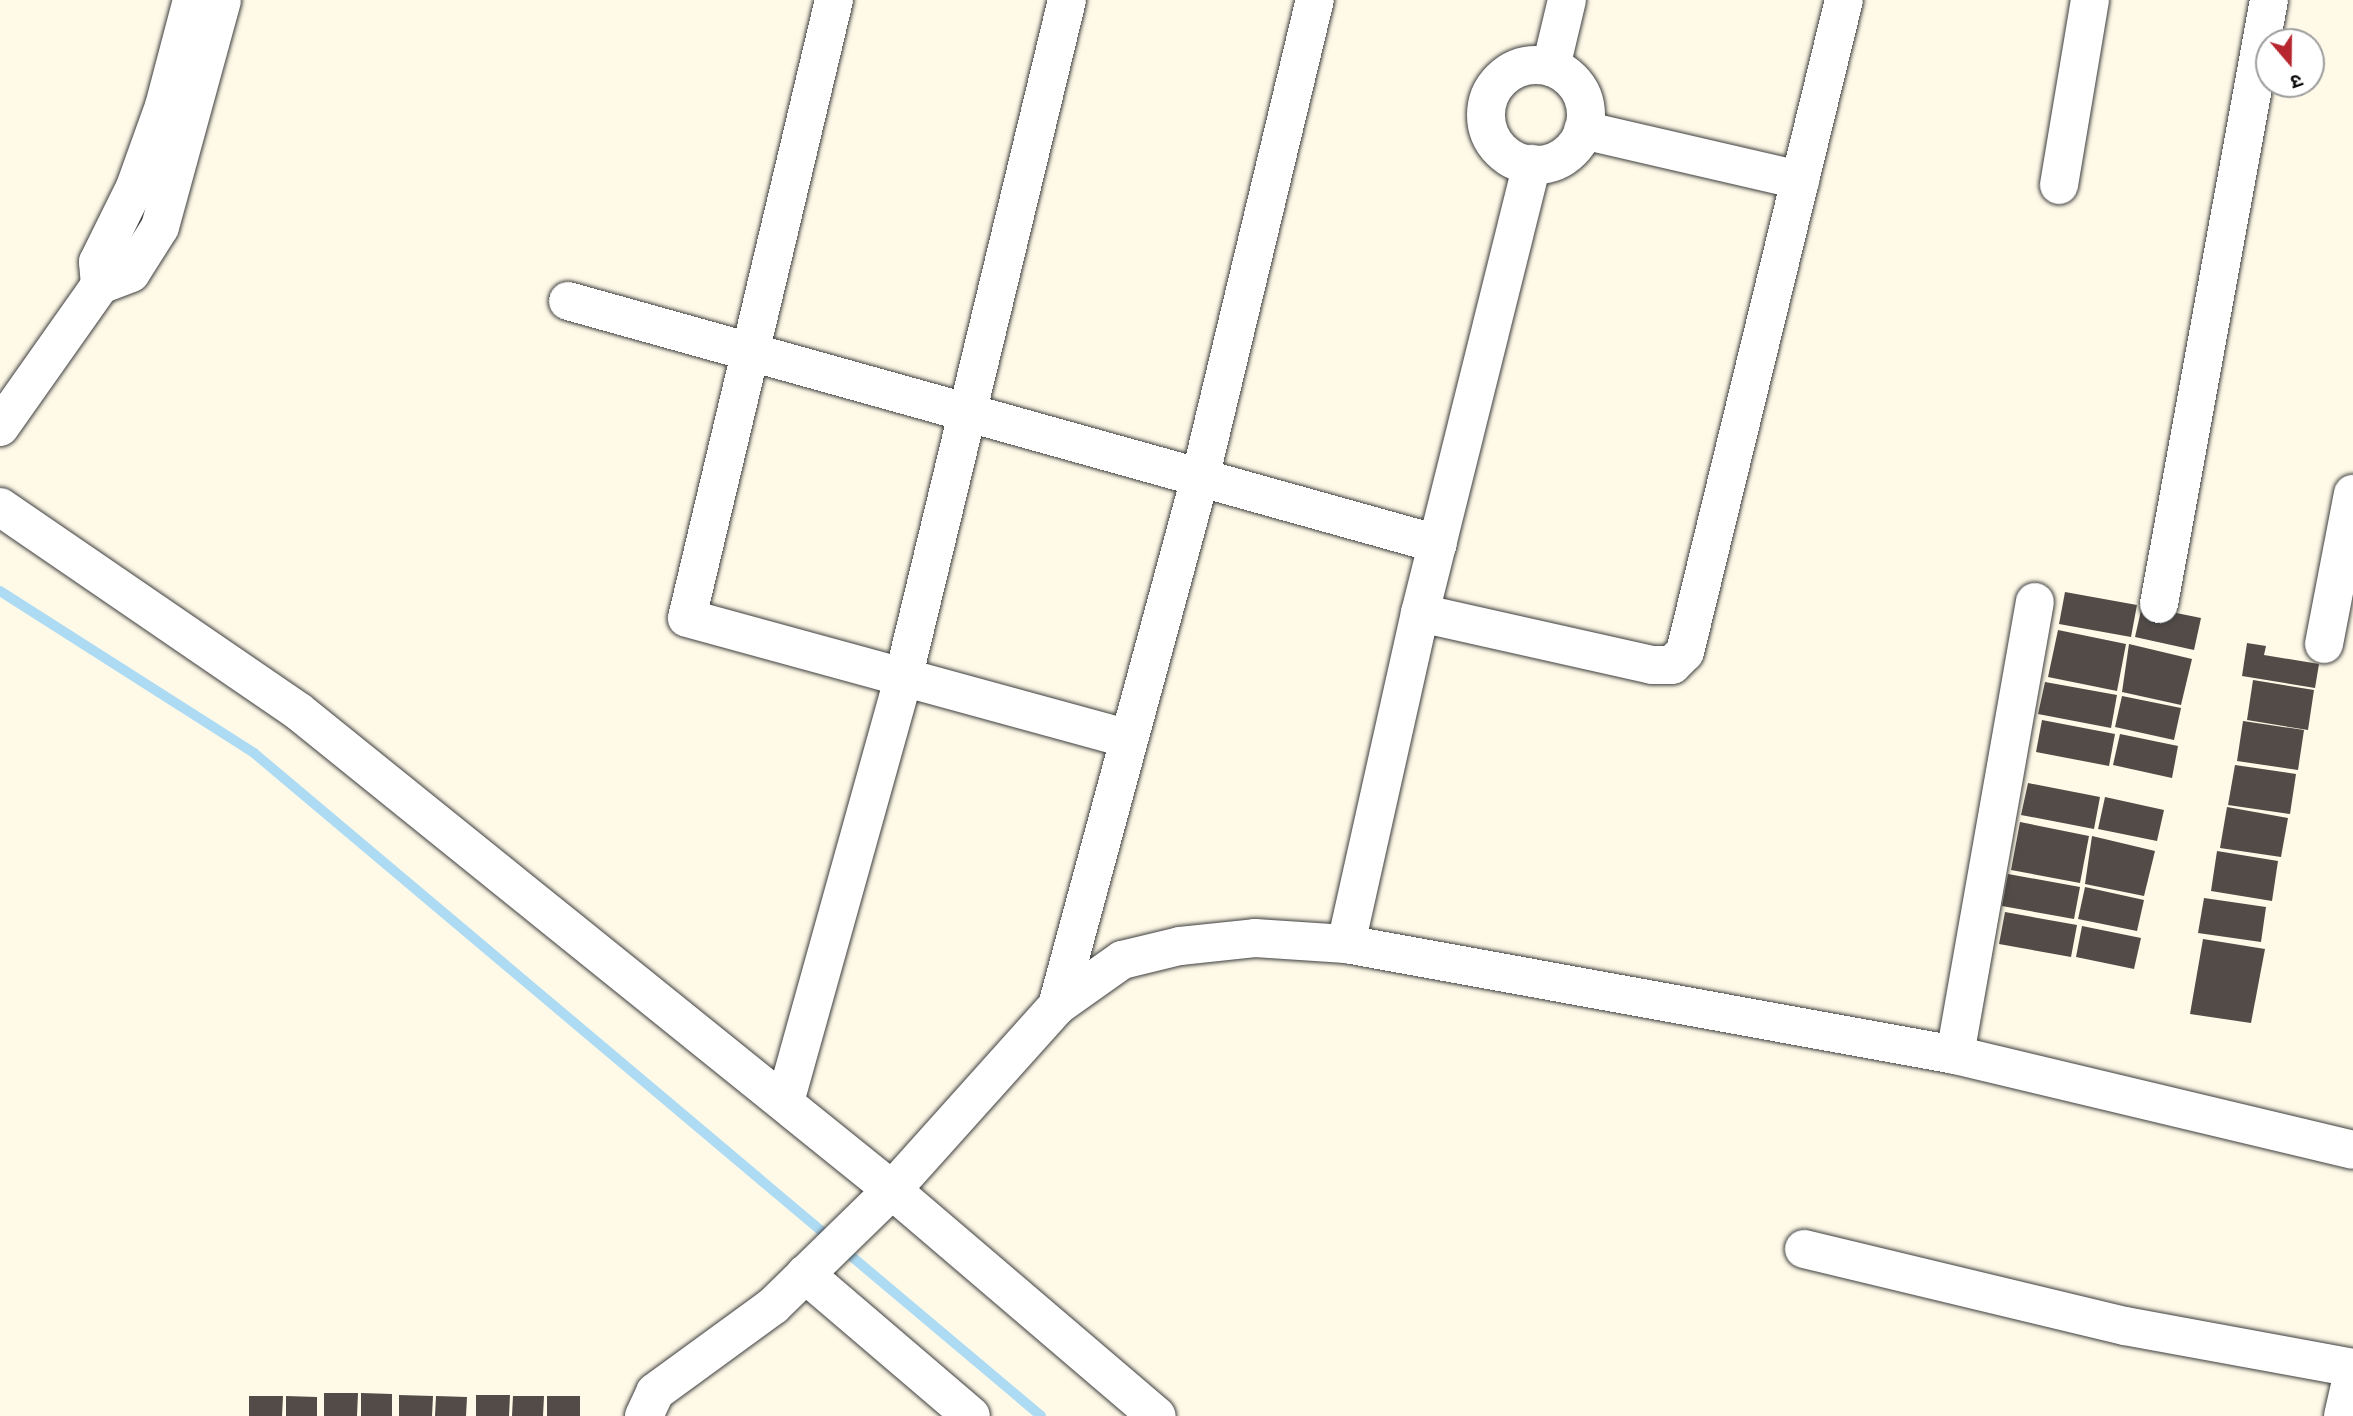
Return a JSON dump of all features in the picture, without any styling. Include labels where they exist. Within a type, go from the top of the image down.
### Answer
[{"type":"street","points":[[100,285],[98,262],[135,187],[164,106],[192,0]]},
{"type":"street","points":[[0,427],[100,285],[131,273],[160,227],[222,0]]},
{"type":"street","points":[[834,0],[749,350],[688,618],[1128,739]]},
{"type":"street","points":[[786,1102],[903,679],[1067,0]]},
{"type":"street","points":[[1057,1006],[1201,474],[1315,0]]},
{"type":"street","points":[[1551,67],[1567,0]]},
{"type":"street","points":[[1420,613],[1652,665],[1672,665],[1685,652],[1843,0]]},
{"type":"street","points":[[2059,185],[2090,0]]},
{"type":"street","points":[[2159,604],[2269,0]]},
{"type":"street","points":[[1519,67],[1551,67],[1576,85],[1586,115],[1583,130],[1564,155],[1532,164],[1501,151],[1490,137],[1487,104],[1504,75],[1519,67]]},
{"type":"street","points":[[1583,130],[1800,180]]},
{"type":"street","points":[[1346,944],[1420,613],[1532,164]]},
{"type":"street","points":[[568,301],[1201,474],[1438,544]]},
{"type":"street","points":[[2324,644],[2349,538],[2353,494]]},
{"type":"street","points":[[0,507],[298,711],[786,1102],[1157,1416]]},
{"type":"street","points":[[1955,1055],[2035,603]]},
{"type":"street","points":[[644,1416],[655,1392],[773,1306],[892,1189],[1057,1006],[1122,960],[1180,946],[1255,938],[1346,944],[1955,1055],[2353,1150]]},
{"type":"street","points":[[1804,1249],[2125,1325],[2353,1370],[2343,1416]]},
{"type":"street","points":[[812,1268],[971,1416]]},
{"type":"building","points":[[2065,592],[2137,605],[2131,637],[2059,624]]},
{"type":"building","points":[[2142,606],[2201,618],[2194,650],[2135,637]]},
{"type":"building","points":[[2058,630],[2126,644],[2117,691],[2048,677]]},
{"type":"building","points":[[2247,643],[2266,646],[2264,655],[2319,664],[2315,688],[2242,676]]},
{"type":"building","points":[[2129,644],[2192,659],[2181,705],[2122,692]]},
{"type":"building","points":[[2253,680],[2314,690],[2308,730],[2247,720]]},
{"type":"building","points":[[2045,682],[2117,695],[2111,728],[2038,714]]},
{"type":"building","points":[[2122,696],[2181,708],[2174,740],[2115,727]]},
{"type":"building","points":[[2042,720],[2115,734],[2109,766],[2036,752]]},
{"type":"building","points":[[2243,721],[2304,730],[2298,770],[2237,761]]},
{"type":"building","points":[[2120,734],[2178,746],[2172,778],[2113,765]]},
{"type":"building","points":[[2235,765],[2296,774],[2290,814],[2228,805]]},
{"type":"building","points":[[2028,783],[2100,797],[2094,829],[2021,815]]},
{"type":"building","points":[[2105,797],[2164,810],[2157,841],[2098,829]]},
{"type":"building","points":[[2227,807],[2288,818],[2281,857],[2220,848]]},
{"type":"building","points":[[2020,822],[2089,836],[2080,883],[2011,870]]},
{"type":"building","points":[[2092,836],[2155,851],[2144,896],[2085,884]]},
{"type":"building","points":[[2217,851],[2278,861],[2272,901],[2211,891]]},
{"type":"building","points":[[2008,874],[2080,887],[2074,919],[2002,906]]},
{"type":"building","points":[[2085,887],[2144,900],[2137,931],[2078,919]]},
{"type":"building","points":[[2204,898],[2266,907],[2261,942],[2198,933]]},
{"type":"building","points":[[2005,912],[2077,925],[2071,957],[1999,944]]},
{"type":"building","points":[[2082,926],[2141,938],[2134,969],[2076,957]]},
{"type":"building","points":[[2203,939],[2265,949],[2251,1023],[2190,1014]]},
{"type":"building","points":[[324,1393],[358,1393],[357,1416],[324,1416]]},
{"type":"building","points":[[361,1393],[392,1394],[392,1416],[361,1416]]},
{"type":"building","points":[[399,1395],[433,1396],[432,1416],[399,1416]]},
{"type":"building","points":[[476,1395],[510,1395],[509,1416],[476,1416]]},
{"type":"building","points":[[249,1396],[283,1396],[282,1416],[249,1416]]},
{"type":"building","points":[[286,1396],[317,1397],[317,1416],[286,1416]]},
{"type":"building","points":[[436,1396],[467,1397],[466,1416],[435,1416]]},
{"type":"building","points":[[513,1396],[544,1396],[543,1416],[512,1416]]},
{"type":"building","points":[[547,1396],[580,1396],[580,1416],[547,1416]]},
{"type":"waterway","points":[[0,591],[254,753],[1041,1416]]}]
